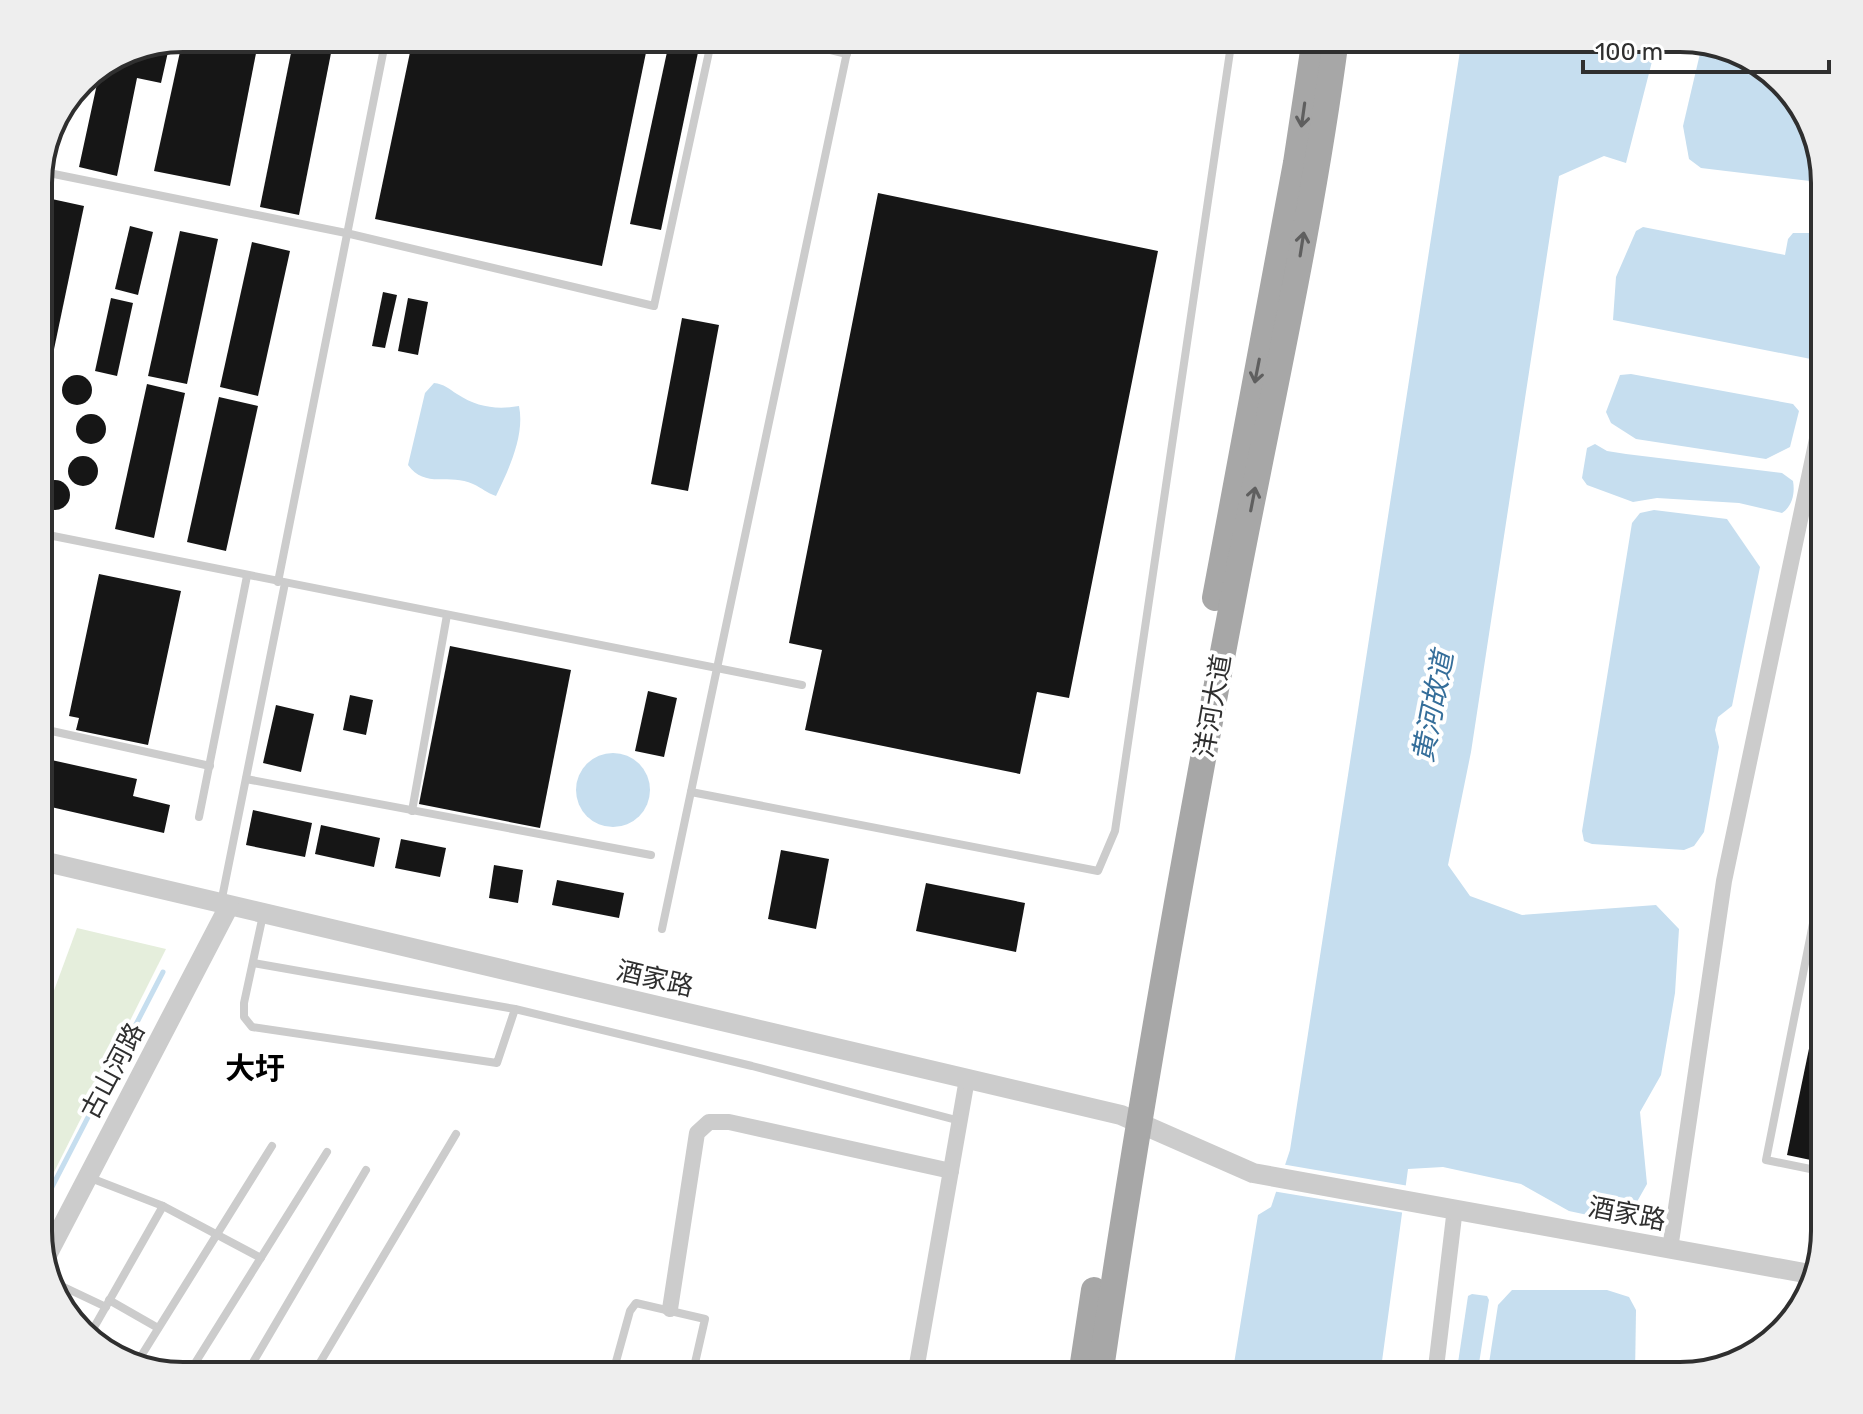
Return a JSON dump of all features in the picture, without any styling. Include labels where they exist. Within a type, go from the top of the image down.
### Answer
[{"type":"main road","name":"洋河大道","points":[[1084,1362],[1129,1119],[1313,52]]},
{"type":"main road","name":"洋河大道","points":[[1102,1362],[1129,1119],[1296,284],[1334,52]]},
{"type":"street","points":[[1670,1249],[1724,881],[1811,468]]},
{"type":"street","name":"酒家路","points":[[52,863],[1129,1119],[1253,1173],[1804,1273]]},
{"type":"street","name":"古山河路","points":[[53,1244],[225,905]]},
{"type":"street","points":[[917,1362],[967,1079]]},
{"type":"street","points":[[670,1309],[697,1133],[709,1122],[743,1124],[951,1171]]},
{"type":"street","points":[[1437,1362],[1455,1208]]},
{"type":"lane","points":[[225,905],[281,582],[383,52]]},
{"type":"lane","points":[[52,174],[346,233],[654,306],[709,52]]},
{"type":"lane","points":[[662,929],[847,54],[839,52]]},
{"type":"lane","points":[[691,792],[1098,871],[1115,831],[1230,52]]},
{"type":"lane","points":[[52,536],[802,685]]},
{"type":"lane","points":[[199,817],[247,576]]},
{"type":"lane","points":[[412,811],[447,615]]},
{"type":"lane","points":[[52,731],[210,766]]},
{"type":"lane","points":[[246,779],[651,855]]},
{"type":"lane","points":[[263,914],[244,1003],[244,1017],[252,1027],[497,1063],[515,1009]]},
{"type":"lane","points":[[1811,933],[1766,1160],[1811,1169]]},
{"type":"lane","points":[[253,963],[515,1009],[752,1066],[960,1121]]},
{"type":"lane","points":[[320,1362],[456,1134]]},
{"type":"lane","points":[[142,1355],[272,1146]]},
{"type":"lane","points":[[196,1362],[327,1152]]},
{"type":"lane","points":[[253,1362],[366,1170]]},
{"type":"lane","points":[[87,1177],[163,1206],[261,1258]]},
{"type":"lane","points":[[95,1327],[163,1206]]},
{"type":"lane","points":[[65,1286],[158,1328]]},
{"type":"lane","points":[[616,1362],[630,1311],[636,1303],[705,1319],[695,1362]]},
{"type":"green space","points":[[77,928],[166,949],[52,1176],[52,996]]},
{"type":"water","name":"黄河故道","points":[[1460,52],[1654,52],[1626,163],[1604,156],[1559,176],[1471,752],[1448,865],[1470,896],[1522,915],[1656,905],[1679,929],[1675,993],[1661,1075],[1640,1112],[1647,1184],[1625,1223],[1569,1211],[1521,1184],[1443,1167],[1408,1169],[1382,1362],[1234,1362],[1258,1215],[1271,1207],[1290,1150]]},
{"type":"water","points":[[1700,54],[1722,59],[1760,79],[1789,110],[1804,141],[1811,181],[1701,168],[1689,159],[1683,126]]},
{"type":"water","points":[[1643,227],[1785,255],[1788,239],[1793,233],[1811,233],[1811,359],[1613,320],[1616,277],[1636,231]]},
{"type":"water","points":[[1631,374],[1793,404],[1799,411],[1790,447],[1766,459],[1636,439],[1611,423],[1606,412],[1620,375]]},
{"type":"water","points":[[434,383],[479,405],[502,408],[519,406],[518,440],[496,496],[464,481],[422,477],[408,465],[425,393]]},
{"type":"water","points":[[1595,444],[1607,451],[1626,454],[1782,473],[1793,481],[1792,498],[1789,507],[1782,513],[1739,503],[1657,498],[1633,502],[1587,485],[1582,478],[1587,448]]},
{"type":"water","points":[[1654,510],[1727,519],[1760,567],[1732,706],[1718,717],[1715,730],[1719,747],[1704,832],[1694,846],[1684,850],[1592,844],[1584,841],[1582,831],[1632,523],[1640,513]]},
{"type":"water","points":[[613,753],[627,756],[639,764],[647,776],[650,790],[647,804],[639,816],[627,824],[613,827],[599,824],[587,816],[579,804],[576,790],[579,776],[587,764],[599,756]]},
{"type":"water","points":[[1512,1290],[1607,1290],[1629,1297],[1636,1310],[1635,1362],[1489,1362],[1498,1305]]},
{"type":"water","points":[[1468,1296],[1487,1296],[1489,1300],[1479,1362],[1458,1362]]},
{"type":"pier","points":[[1281,1164],[1409,1186],[1405,1213],[1272,1191]]},
{"type":"building","points":[[180,52],[256,52],[230,186],[154,171]]},
{"type":"building","points":[[291,52],[331,52],[299,215],[260,207]]},
{"type":"building","points":[[410,52],[646,52],[602,266],[375,219]]},
{"type":"building","points":[[667,52],[698,52],[661,230],[630,224]]},
{"type":"building","points":[[168,54],[161,83],[137,78],[117,176],[79,167],[97,85],[133,62]]},
{"type":"building","points":[[878,193],[1158,251],[1069,698],[1037,692],[1020,774],[805,730],[822,650],[789,643]]},
{"type":"building","points":[[52,199],[84,206],[52,354]]},
{"type":"building","points":[[130,226],[153,232],[138,295],[115,289]]},
{"type":"building","points":[[180,231],[218,239],[187,384],[148,376]]},
{"type":"building","points":[[252,242],[290,251],[258,396],[220,387]]},
{"type":"building","points":[[383,292],[397,295],[385,348],[372,346]]},
{"type":"building","points":[[111,298],[133,303],[117,376],[95,371]]},
{"type":"building","points":[[408,298],[428,302],[418,355],[398,351]]},
{"type":"building","points":[[682,318],[719,325],[688,491],[651,484]]},
{"type":"building","points":[[77,375],[88,379],[92,390],[88,401],[77,405],[66,401],[62,390],[66,379]]},
{"type":"building","points":[[147,384],[185,393],[154,538],[115,529]]},
{"type":"building","points":[[219,397],[258,406],[226,551],[187,542]]},
{"type":"building","points":[[91,414],[102,418],[106,429],[102,440],[91,444],[80,440],[76,429],[80,418]]},
{"type":"building","points":[[83,456],[94,460],[98,471],[94,482],[83,486],[72,482],[68,471],[72,460]]},
{"type":"building","points":[[52,480],[61,481],[69,489],[66,506],[52,510]]},
{"type":"building","points":[[99,574],[181,591],[148,745],[76,730],[79,718],[69,716]]},
{"type":"building","points":[[450,646],[571,670],[540,828],[419,804]]},
{"type":"building","points":[[648,691],[677,698],[664,757],[635,751]]},
{"type":"building","points":[[350,695],[373,700],[366,735],[343,730]]},
{"type":"building","points":[[276,705],[314,714],[301,772],[263,763]]},
{"type":"building","points":[[52,760],[137,779],[133,796],[170,805],[164,833],[52,807]]},
{"type":"building","points":[[253,810],[312,823],[305,857],[246,845]]},
{"type":"building","points":[[321,825],[380,838],[374,867],[315,854]]},
{"type":"building","points":[[401,839],[446,848],[440,877],[395,868]]},
{"type":"building","points":[[781,850],[829,859],[816,929],[768,919]]},
{"type":"building","points":[[494,865],[523,870],[518,903],[489,898]]},
{"type":"building","points":[[557,880],[624,893],[619,918],[552,905]]},
{"type":"building","points":[[926,883],[1025,903],[1016,952],[916,931]]},
{"type":"building","points":[[1811,1039],[1811,1160],[1787,1155]]},
{"type":"waterway","points":[[52,1187],[163,972]]},
{"type":"district","name":"大圩","points":[[255,1069]]}]
